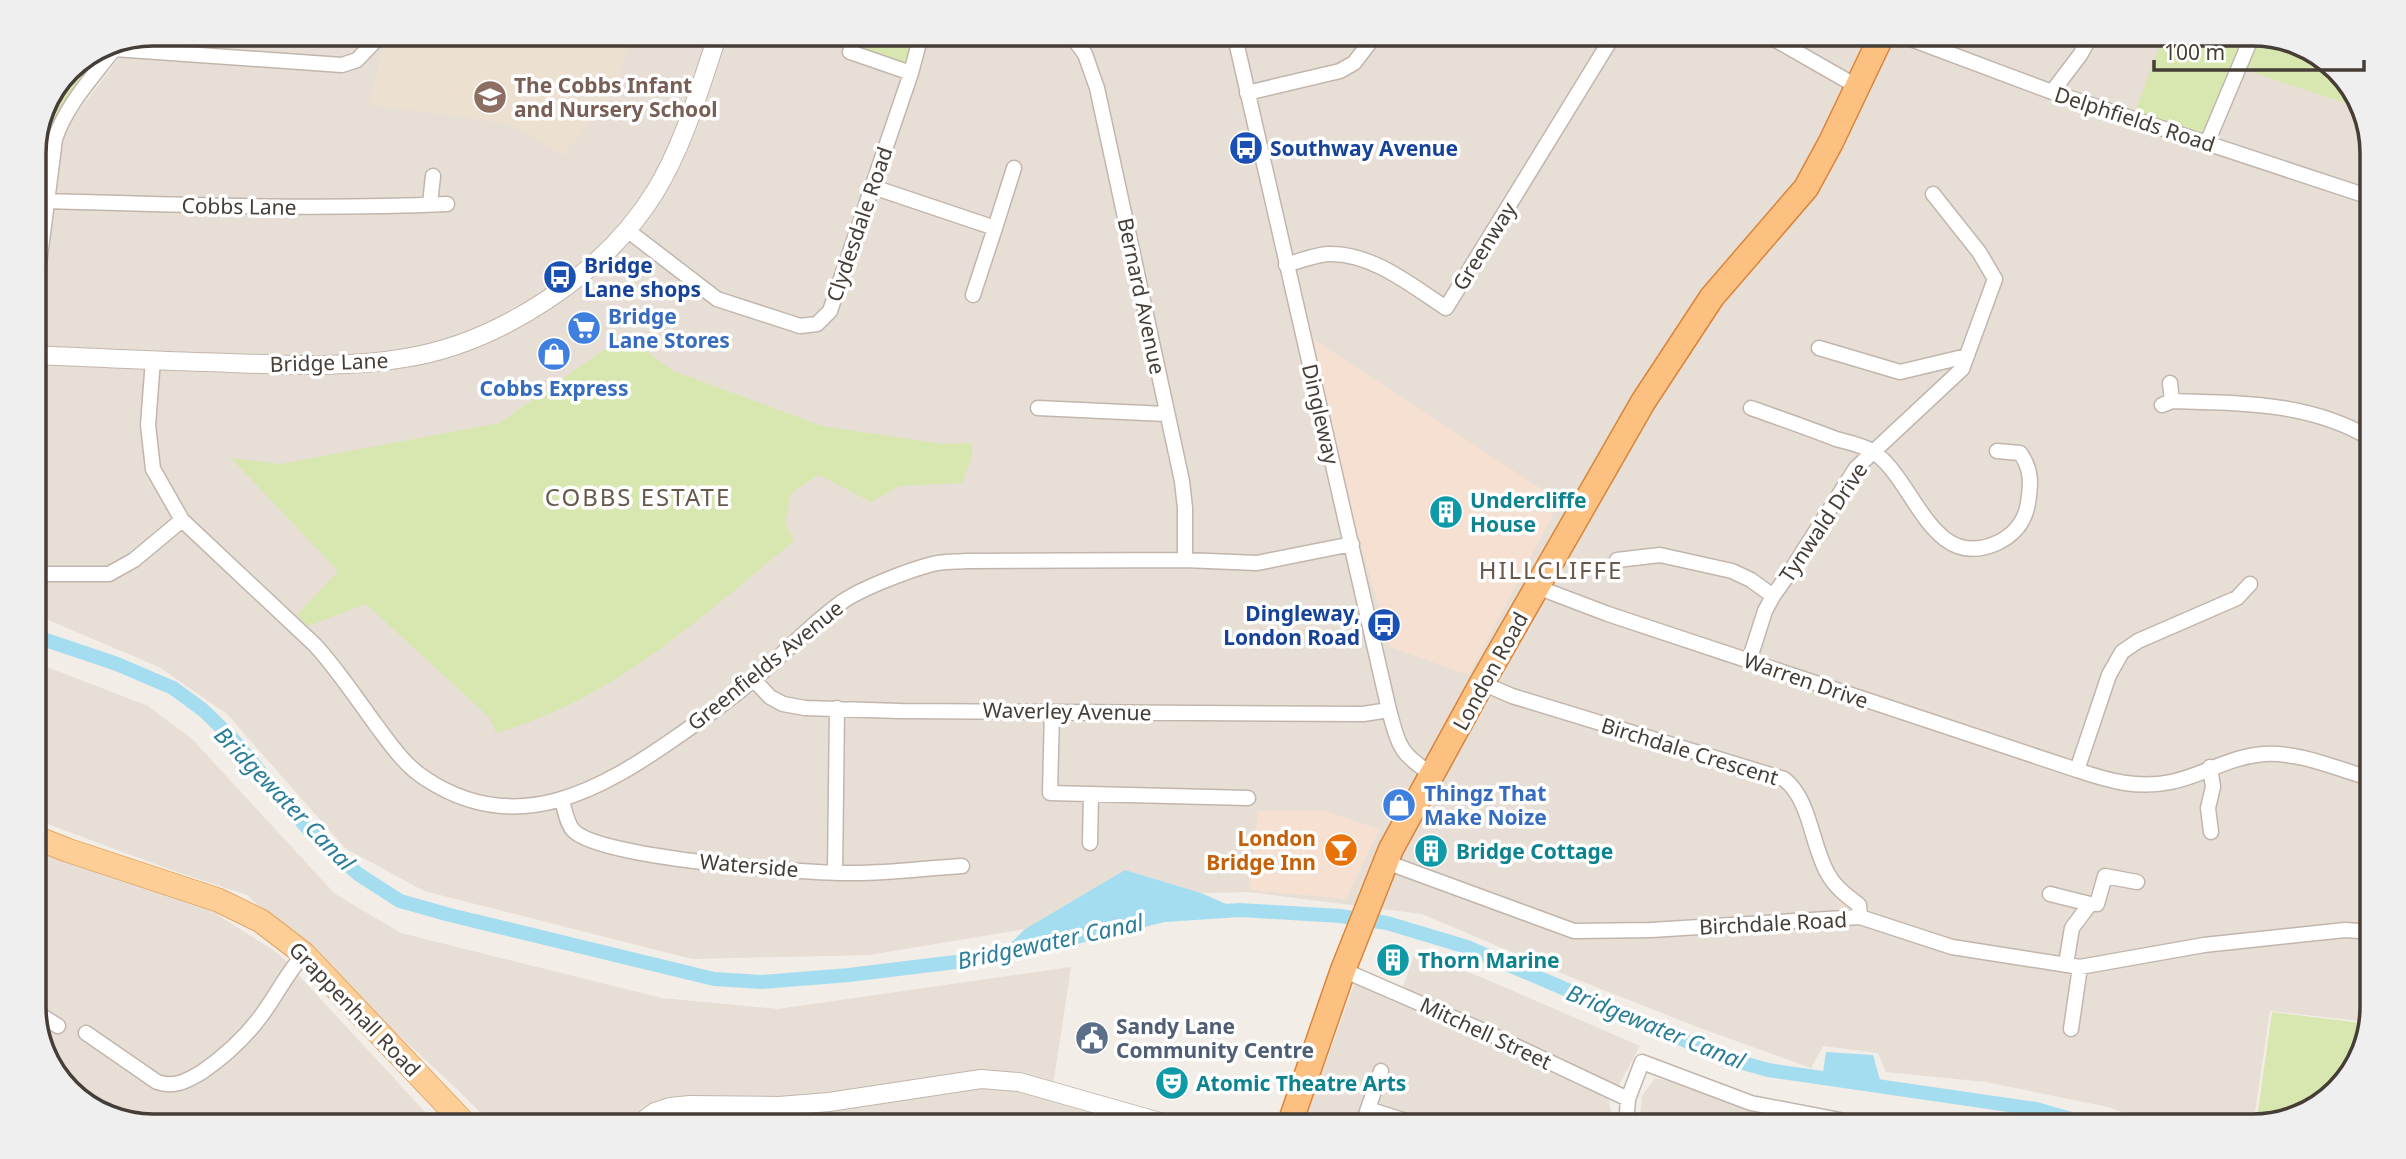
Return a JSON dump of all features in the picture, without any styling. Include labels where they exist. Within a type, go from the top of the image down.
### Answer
[{"type":"highway","name":"London Road","points":[[1293,1114],[1343,970],[1386,862],[1482,683],[1643,402],[1699,315],[1806,188],[1877,45]]},
{"type":"main road","name":"Grappenhall Road","points":[[46,841],[229,905],[261,921],[304,954],[456,1114]]},
{"type":"street","points":[[130,48],[145,52],[342,65],[357,60],[371,45]]},
{"type":"street","name":"Bridge Lane","points":[[46,356],[314,366],[407,358],[493,330],[535,308],[581,275],[627,230],[655,192],[679,144],[714,45]]},
{"type":"street","points":[[852,45],[850,52],[911,74]]},
{"type":"street","name":"Clydesdale Road","points":[[627,230],[717,299],[800,326],[817,324],[830,311],[918,45]]},
{"type":"street","name":"Bernard Avenue","points":[[1078,45],[1085,54],[1097,88],[1182,481],[1185,559]]},
{"type":"street","name":"Dingleway","points":[[1237,45],[1398,745],[1409,759],[1433,775]]},
{"type":"street","points":[[1247,93],[1340,71],[1354,63],[1368,45]]},
{"type":"street","name":"Greenway","points":[[1286,265],[1328,254],[1357,257],[1389,272],[1446,308],[1608,45]]},
{"type":"street","points":[[1784,45],[1858,87]]},
{"type":"street","name":"Delphfields Road","points":[[1926,45],[2052,92],[2360,194]]},
{"type":"street","points":[[2052,92],[2086,45]]},
{"type":"street","points":[[2207,143],[2248,45]]},
{"type":"street","points":[[46,216],[55,139],[60,124],[108,56]]},
{"type":"street","points":[[973,295],[1014,168]]},
{"type":"street","points":[[430,204],[433,176]]},
{"type":"street","points":[[873,187],[995,228]]},
{"type":"street","name":"Tynwald Drive","points":[[1749,661],[1765,611],[1773,596],[1856,468],[1962,369],[1995,278],[1979,252],[1933,194]]},
{"type":"street","name":"Cobbs Lane","points":[[48,201],[257,207],[447,204]]},
{"type":"street","points":[[1819,348],[1900,372],[1967,355]]},
{"type":"street","name":"Greenfields Avenue","points":[[153,360],[148,425],[153,469],[182,520],[315,645],[335,667],[400,757],[426,779],[458,795],[489,805],[521,806],[562,801],[636,765],[754,680],[842,601],[931,564],[966,561],[1185,559],[1257,564],[1352,544]]},
{"type":"street","points":[[2170,383],[2167,403],[2244,403],[2290,409],[2334,421],[2360,434]]},
{"type":"street","points":[[1751,407],[1872,451],[1892,471],[1934,528],[1953,546],[1974,550],[1996,544],[2014,534],[2026,514],[2031,489],[2029,464],[2020,453],[1997,451]]},
{"type":"street","points":[[1038,408],[1166,414]]},
{"type":"street","points":[[46,574],[109,574],[134,559],[182,520]]},
{"type":"street","points":[[1617,559],[1660,555],[1732,571],[1751,580],[1773,596]]},
{"type":"street","points":[[2077,770],[2109,675],[2122,652],[2138,641],[2237,598],[2250,584]]},
{"type":"street","name":"Warren Drive","points":[[1537,587],[1608,614],[2113,782],[2151,785],[2173,782],[2247,756],[2281,754],[2313,760],[2360,775]]},
{"type":"street","name":"Waverley Avenue","points":[[754,680],[771,697],[783,704],[805,708],[1363,714],[1389,710]]},
{"type":"street","name":"Birchdale Crescent","points":[[1482,683],[1512,696],[1784,779],[1793,786],[1799,798],[1820,859],[1829,876],[1841,891],[1859,905],[1860,917]]},
{"type":"street","points":[[835,872],[837,708]]},
{"type":"street","points":[[1052,712],[1050,793],[1248,798]]},
{"type":"street","points":[[2210,767],[2213,787],[2208,808],[2211,832]]},
{"type":"street","points":[[1090,843],[1091,795]]},
{"type":"street","name":"Waterside","points":[[562,801],[572,830],[584,839],[660,856],[752,868],[856,873],[962,866]]},
{"type":"street","name":"Birchdale Road","points":[[1386,862],[1574,931],[1651,930],[1860,917],[1952,947],[2073,966],[2204,945],[2345,930],[2360,931]]},
{"type":"street","points":[[2050,894],[2097,905],[2105,876],[2137,882]]},
{"type":"street","points":[[2071,1029],[2072,928],[2090,904]]},
{"type":"street","points":[[86,1032],[157,1082],[179,1084],[226,1055],[243,1038],[304,954]]},
{"type":"street","name":"Mitchell Street","points":[[1343,970],[1628,1099]]},
{"type":"street","points":[[47,1019],[58,1026]]},
{"type":"street","points":[[1627,1114],[1628,1099],[1642,1062],[1751,1103],[1808,1114]]},
{"type":"street","points":[[1366,1114],[1381,1071]]},
{"type":"street","points":[[653,1114],[670,1107],[690,1105],[779,1106],[829,1102],[981,1079],[1019,1082],[1134,1114]]},
{"type":"street","points":[[1101,1114],[1104,1105]]},
{"type":"street","points":[[729,1106],[730,1114]]},
{"type":"street","points":[[1368,1109],[1384,1114]]},
{"type":"shaded area","points":[[152,45],[2254,45],[2281,49],[2301,57],[2324,72],[2343,93],[2355,118],[2360,145],[2359,1021],[2270,1011],[2255,1114],[2127,1114],[2108,1107],[1986,1082],[1886,1072],[1878,1053],[1823,1046],[1811,1068],[1568,976],[1422,914],[1249,892],[1201,893],[1125,870],[1025,929],[869,955],[692,959],[424,891],[345,848],[227,714],[159,667],[46,619],[46,269],[50,253],[55,141],[117,61],[120,51]]},
{"type":"shaded area","name":"The Cobbs Infant and Nursery School","points":[[384,45],[628,45],[611,95],[563,156],[510,124],[372,105],[370,99]]},
{"type":"shaded area","points":[[1310,337],[1560,501],[1469,675],[1390,647],[1328,428]]},
{"type":"shaded area","points":[[46,667],[148,706],[192,739],[335,894],[401,933],[662,998],[778,1009],[1071,967],[1051,1099],[1108,1114],[482,1114],[247,895],[46,823]]},
{"type":"shaded area","points":[[1258,811],[1326,811],[1380,829],[1346,899],[1249,890]]},
{"type":"shaded area","points":[[46,854],[199,903],[279,954],[427,1114],[152,1114],[125,1110],[93,1096],[63,1066],[48,1028]]},
{"type":"shaded area","points":[[1415,953],[1481,977],[1640,1046],[1618,1087],[1403,987]]},
{"type":"shaded area","points":[[1356,979],[1608,1097],[1612,1114],[1307,1114]]},
{"type":"shaded area","points":[[1655,1078],[1814,1114],[1640,1114],[1642,1096]]},
{"type":"green space","points":[[910,45],[907,62],[903,64],[867,51],[863,47]]},
{"type":"green space","points":[[2160,45],[2254,45],[2281,49],[2313,63],[2334,82],[2349,104],[2239,68],[2207,143],[2135,112]]},
{"type":"green space","points":[[106,56],[60,124],[46,225],[46,145],[54,111],[63,93],[77,77],[93,63]]},
{"type":"green space","points":[[625,335],[673,371],[822,426],[942,444],[972,443],[972,456],[962,483],[900,486],[871,502],[819,475],[791,493],[785,523],[794,541],[690,626],[617,678],[579,700],[538,719],[496,733],[489,717],[366,604],[308,626],[297,615],[338,571],[231,458],[280,464],[500,423]]},
{"type":"green space","points":[[2272,1012],[2359,1023],[2355,1041],[2343,1066],[2319,1091],[2295,1105],[2258,1114]]},
{"type":"water","points":[[1125,870],[1201,893],[1240,910],[1164,915],[997,957],[1025,929]]},
{"type":"water","points":[[1826,1052],[1873,1055],[1882,1087],[1822,1079]]},
{"type":"waterway","name":"Bridgewater Canal","points":[[46,640],[117,664],[173,688],[203,710],[231,737],[308,829],[358,874],[400,901],[714,979],[762,982],[849,975],[997,957],[1164,915],[1240,910],[1340,916],[1387,923],[1467,947],[1726,1058],[1768,1070],[2036,1109],[2054,1114]]},
{"type":"place","name":"The Cobbs Infant and Nursery School","points":[[490,97]]},
{"type":"place","name":"Southway Avenue","points":[[1246,148]]},
{"type":"place","name":"Bridge Lane shops","points":[[560,277]]},
{"type":"place","name":"Bridge Lane Stores","points":[[584,328]]},
{"type":"place","name":"Cobbs Express","points":[[554,354]]},
{"type":"place","name":"Undercliffe House","points":[[1446,512]]},
{"type":"place","name":"Dingleway, London Road","points":[[1384,625]]},
{"type":"place","name":"Thingz That Make Noize","points":[[1399,805]]},
{"type":"place","name":"London Bridge Inn","points":[[1341,850]]},
{"type":"place","name":"Bridge Cottage","points":[[1431,851]]},
{"type":"place","name":"Thorn Marine","points":[[1393,960]]},
{"type":"place","name":"Sandy Lane Community Centre","points":[[1092,1038]]},
{"type":"place","name":"Atomic Theatre Arts","points":[[1172,1083]]},
{"type":"district","name":"COBBS ESTATE","points":[[638,496]]},
{"type":"district","name":"HILLCLIFFE","points":[[1551,569]]}]
